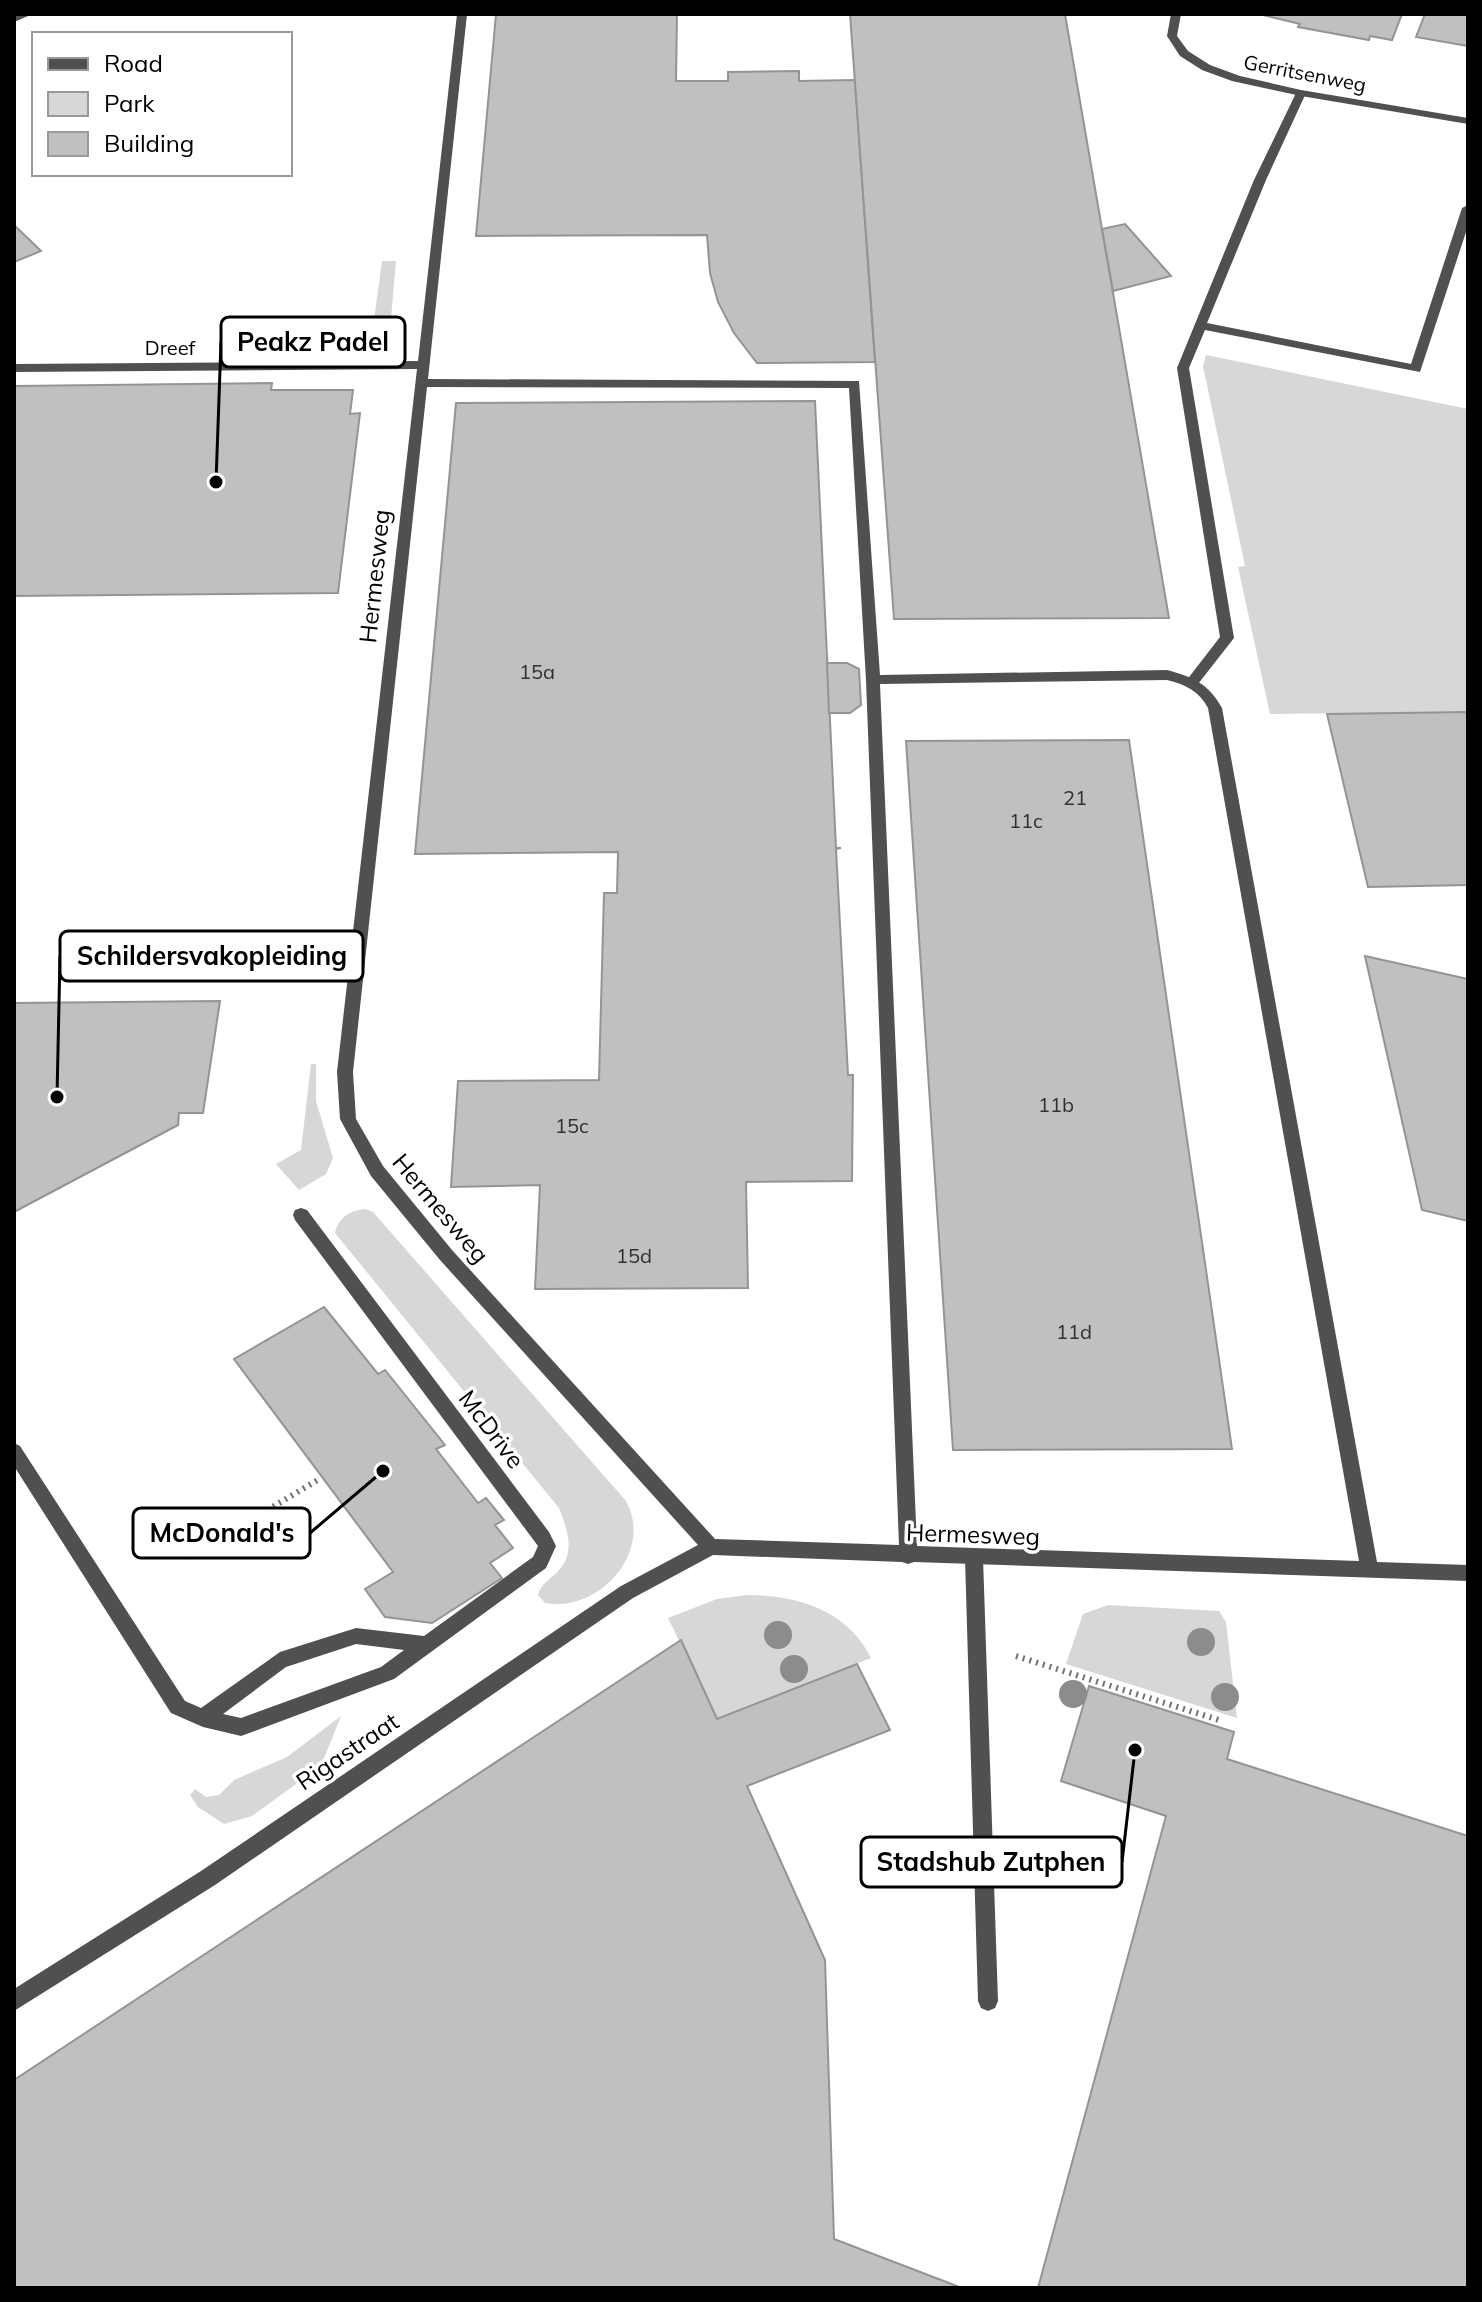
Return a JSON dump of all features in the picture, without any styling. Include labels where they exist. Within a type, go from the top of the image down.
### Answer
[{"type":"street","points":[[14,19],[28,14]]},
{"type":"street","name":"Hermesweg","points":[[462,14],[348,1031],[345,1072],[348,1119],[377,1171],[446,1255],[711,1547],[1468,1573]]},
{"type":"street","name":"Gerritsenweg","points":[[1176,14],[1171,23],[1173,37],[1181,50],[1211,70],[1257,86],[1468,121]]},
{"type":"street","points":[[1193,681],[1227,638],[1183,368],[1279,136],[1301,93]]},
{"type":"street","points":[[1200,325],[1416,369],[1468,208]]},
{"type":"street","name":"Dreef","points":[[14,368],[422,365]]},
{"type":"street","points":[[420,383],[855,384],[873,680],[908,1556]]},
{"type":"street","points":[[873,680],[1153,675],[1193,681],[1208,693],[1215,708],[1369,1568]]},
{"type":"street","name":"McDrive","points":[[14,1451],[178,1707],[203,1718],[241,1727],[387,1673],[540,1562],[547,1546],[301,1215]]},
{"type":"street","name":"Rigastraat","points":[[14,2001],[221,1869],[627,1592],[711,1547]]},
{"type":"street","points":[[974,1558],[988,2001]]},
{"type":"street","points":[[203,1718],[280,1660],[356,1636],[424,1644]]},
{"type":"path","points":[[189,1557],[321,1478]]},
{"type":"path","points":[[977,1644],[1198,1717],[1222,1721]]},
{"type":"green space","points":[[382,261],[396,261],[388,353],[339,353],[370,349]]},
{"type":"green space","points":[[1206,355],[1468,409],[1468,712],[1270,714],[1238,567],[1245,566],[1203,366]]},
{"type":"green space","points":[[311,1064],[316,1064],[316,1101],[333,1158],[326,1174],[299,1190],[276,1164],[301,1150]]},
{"type":"green space","points":[[365,1209],[373,1212],[626,1501],[633,1520],[633,1540],[627,1558],[602,1589],[565,1604],[545,1603],[538,1595],[564,1563],[569,1548],[559,1508],[335,1233],[346,1216]]},
{"type":"green space","points":[[748,1595],[785,1598],[820,1609],[849,1628],[871,1658],[717,1719],[668,1618],[717,1599]]},
{"type":"green space","points":[[1108,1605],[1219,1611],[1226,1622],[1237,1718],[1066,1664],[1083,1614]]},
{"type":"green space","points":[[341,1716],[321,1766],[252,1816],[224,1824],[198,1807],[190,1795],[195,1789],[206,1797],[219,1795],[234,1780],[287,1757]]},
{"type":"building","points":[[496,14],[677,14],[676,81],[728,81],[728,72],[799,71],[799,81],[855,80],[875,362],[757,363],[734,333],[718,302],[710,273],[707,235],[476,236]]},
{"type":"building","points":[[850,14],[1065,14],[1169,618],[894,619]]},
{"type":"building","points":[[1259,14],[1402,14],[1392,40],[1370,36],[1369,40],[1298,27],[1300,24]]},
{"type":"building","points":[[1425,14],[1468,14],[1468,46],[1416,37]]},
{"type":"building","points":[[1125,224],[1171,276],[1113,291],[1102,229]]},
{"type":"building","points":[[14,225],[41,251],[14,262]]},
{"type":"building","points":[[272,383],[271,390],[353,390],[350,414],[360,413],[338,593],[14,596],[14,386]]},
{"type":"building","points":[[815,401],[836,848],[841,848],[836,849],[848,1075],[853,1075],[852,1181],[746,1182],[748,1288],[535,1289],[540,1185],[451,1187],[458,1081],[599,1080],[604,893],[617,893],[618,852],[415,854],[456,403]]},
{"type":"building","points":[[827,663],[847,663],[859,669],[861,705],[850,713],[829,713]]},
{"type":"building","points":[[1468,712],[1468,885],[1368,887],[1327,714]]},
{"type":"building","points":[[1129,740],[1232,1449],[953,1450],[906,741]]},
{"type":"building","points":[[1365,956],[1468,979],[1468,1221],[1422,1210]]},
{"type":"building","points":[[220,1001],[203,1113],[179,1113],[178,1125],[14,1212],[14,1003]]},
{"type":"building","points":[[324,1307],[378,1374],[385,1370],[445,1445],[436,1449],[478,1503],[486,1498],[504,1520],[495,1525],[513,1548],[490,1563],[502,1578],[432,1623],[385,1617],[365,1589],[393,1572],[234,1359]]},
{"type":"building","points":[[681,1640],[717,1719],[857,1664],[890,1730],[747,1786],[825,1960],[834,2239],[962,2288],[14,2288],[14,2080]]},
{"type":"building","points":[[1089,1686],[1234,1732],[1227,1759],[1468,1836],[1468,2288],[1038,2288],[1166,1816],[1061,1781]]},
{"type":"place","name":"Peakz Padel","points":[[216,482]]},
{"type":"place","name":"Schildersvakopleiding","points":[[57,1097]]},
{"type":"place","name":"McDonald's","points":[[383,1471]]},
{"type":"place","name":"Stadshub Zutphen","points":[[1135,1750]]}]
